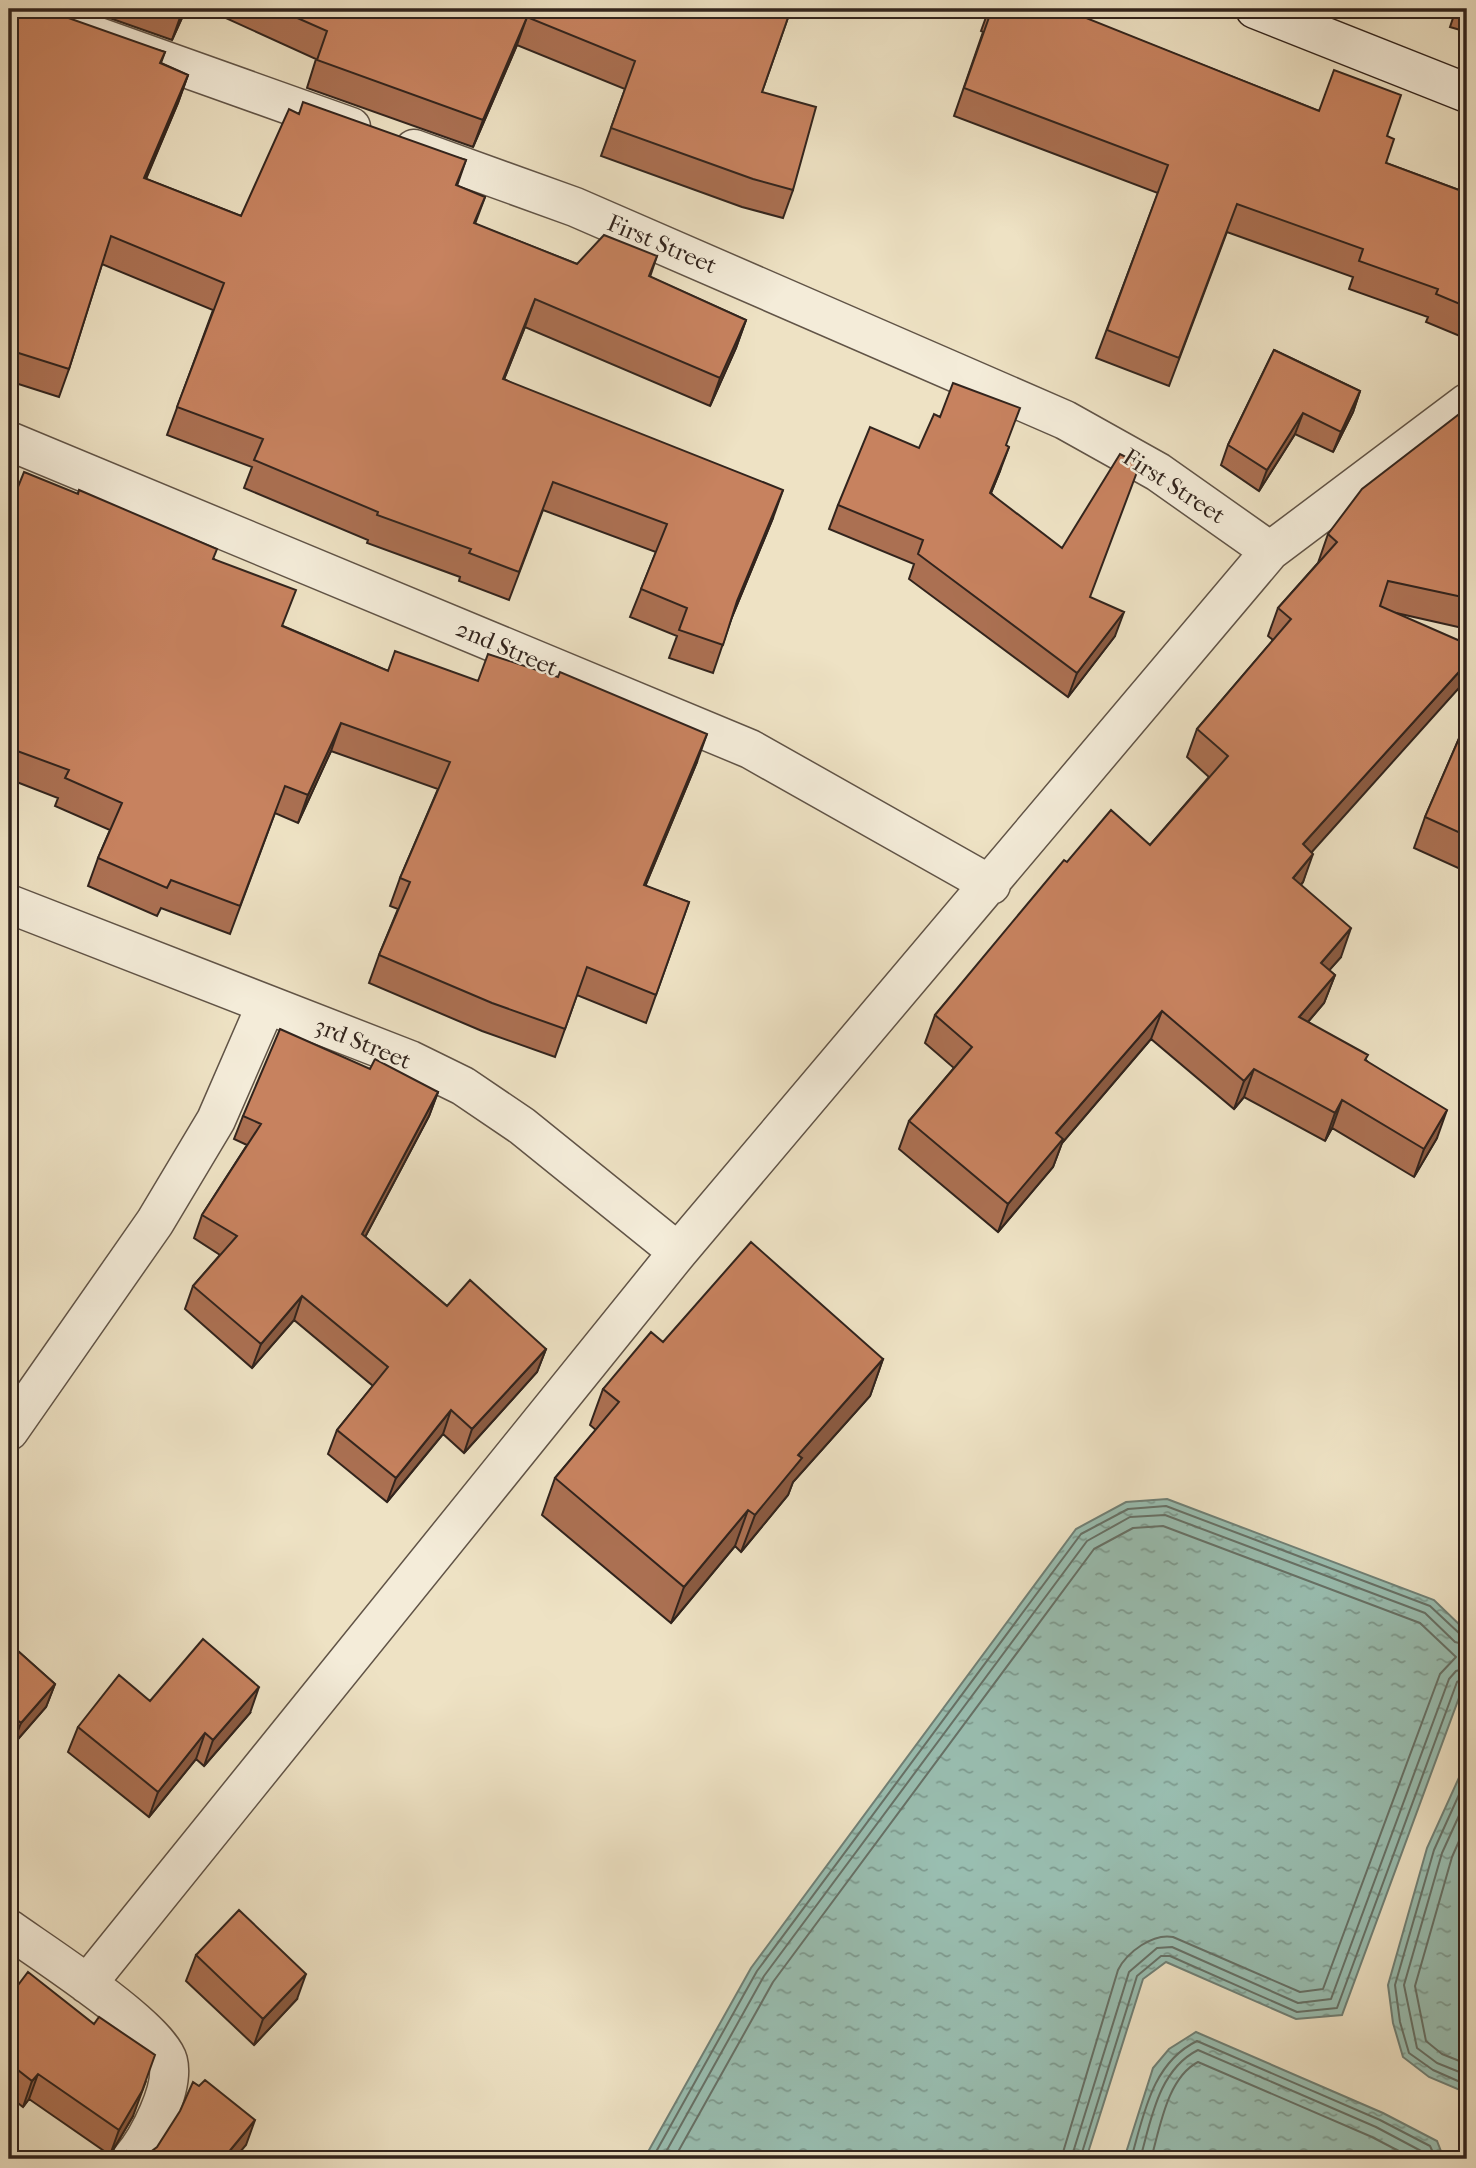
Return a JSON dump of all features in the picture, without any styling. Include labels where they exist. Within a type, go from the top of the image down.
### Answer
[{"type":"street","name":"First Street","points":[[20,9],[600,218],[1065,420],[1158,472],[1270,551]]},
{"type":"street","points":[[1255,9],[1467,93]]},
{"type":"street","points":[[87,1984],[678,1252],[991,885],[1270,551],[1467,403]]},
{"type":"street","name":"2nd Street","points":[[9,441],[750,749],[991,885]]},
{"type":"street","name":"3rd Street","points":[[9,904],[410,1060],[463,1086],[523,1126],[678,1252]]},
{"type":"street","points":[[9,1431],[155,1222],[216,1120],[266,1005]]},
{"type":"street","points":[[9,1929],[87,1984],[159,2043],[169,2062],[163,2099],[146,2141],[131,2159]]},
{"type":"water","points":[[1167,1499],[1434,1600],[1465,1630],[1467,1676],[1342,2015],[1296,2019],[1166,1962],[1143,1979],[1086,2159],[644,2159],[751,1968],[1076,1529],[1126,1502]]},
{"type":"water","points":[[1467,1760],[1467,2093],[1429,2077],[1403,2057],[1393,2023],[1388,1985],[1427,1848]]},
{"type":"water","points":[[1196,2032],[1383,2113],[1437,2141],[1444,2159],[1124,2159],[1153,2068],[1169,2049]]},
{"type":"building","points":[[9,9],[43,9],[165,52],[160,63],[188,75],[144,178],[241,216],[289,109],[299,114],[303,102],[466,160],[456,185],[485,197],[474,223],[577,264],[604,235],[657,256],[649,276],[746,320],[720,378],[535,299],[503,379],[783,490],[737,601],[723,645],[679,630],[687,608],[641,589],[667,524],[553,482],[519,572],[469,553],[471,549],[377,515],[378,512],[254,460],[263,439],[177,407],[224,283],[111,236],[69,369],[9,350]]},
{"type":"building","points":[[277,9],[791,9],[762,92],[816,107],[793,190],[753,179],[611,128],[635,61],[527,17],[483,120],[317,60],[327,31]]},
{"type":"building","points":[[992,9],[1089,9],[1086,18],[1319,111],[1334,70],[1401,95],[1387,136],[1394,139],[1386,163],[1467,193],[1467,307],[1436,294],[1438,289],[1359,261],[1363,249],[1237,204],[1179,358],[1107,330],[1168,165],[964,88]]},
{"type":"building","points":[[1274,350],[1360,391],[1341,432],[1303,413],[1267,470],[1228,445]]},
{"type":"building","points":[[953,383],[1020,408],[1006,445],[1009,447],[990,493],[1062,548],[1120,454],[1140,464],[1090,597],[1124,612],[1077,673],[918,554],[923,540],[838,505],[870,427],[919,448],[934,414],[940,417]]},
{"type":"building","points":[[1467,408],[1467,598],[1388,581],[1380,606],[1467,644],[1467,663],[1303,844],[1313,854],[1293,878],[1351,928],[1321,963],[1335,975],[1299,1017],[1368,1055],[1365,1060],[1447,1110],[1424,1149],[1342,1100],[1335,1113],[1254,1069],[1244,1081],[1162,1011],[1056,1133],[1063,1139],[1008,1204],[909,1121],[972,1047],[935,1015],[1064,860],[1067,862],[1111,810],[1150,845],[1228,756],[1197,729],[1291,619],[1278,608],[1337,542],[1328,534],[1362,489]]},
{"type":"building","points":[[24,472],[78,494],[79,490],[217,549],[213,559],[296,590],[282,626],[388,671],[395,651],[478,681],[488,654],[558,677],[560,672],[707,734],[644,885],[689,902],[656,995],[587,967],[565,1029],[492,1003],[379,955],[410,882],[400,878],[450,762],[341,723],[308,795],[285,786],[240,906],[171,880],[167,888],[98,858],[122,803],[65,778],[69,770],[9,748],[9,509]]},
{"type":"building","points":[[1467,720],[1467,836],[1425,817]]},
{"type":"building","points":[[280,1029],[370,1069],[375,1059],[438,1092],[362,1234],[447,1306],[470,1280],[546,1349],[472,1429],[451,1410],[396,1478],[337,1430],[388,1367],[302,1296],[261,1344],[193,1286],[237,1236],[202,1215],[261,1124],[243,1116]]},
{"type":"building","points":[[751,1242],[883,1359],[798,1455],[802,1458],[755,1515],[748,1510],[684,1587],[555,1478],[619,1402],[603,1389],[651,1332],[663,1342]]},
{"type":"building","points":[[203,1639],[259,1687],[213,1740],[205,1733],[158,1792],[78,1727],[119,1675],[150,1701]]},
{"type":"building","points":[[9,1643],[55,1684],[21,1723],[9,1713]]},
{"type":"building","points":[[239,1910],[306,1974],[263,2019],[196,1955]]},
{"type":"building","points":[[28,1972],[94,2024],[99,2017],[155,2055],[142,2091],[119,2130],[38,2074],[32,2081],[9,2063],[9,1997]]},
{"type":"building","points":[[205,2080],[255,2120],[223,2159],[121,2159],[127,2151],[138,2155],[149,2153],[157,2147],[180,2111],[193,2082],[199,2086]]}]
